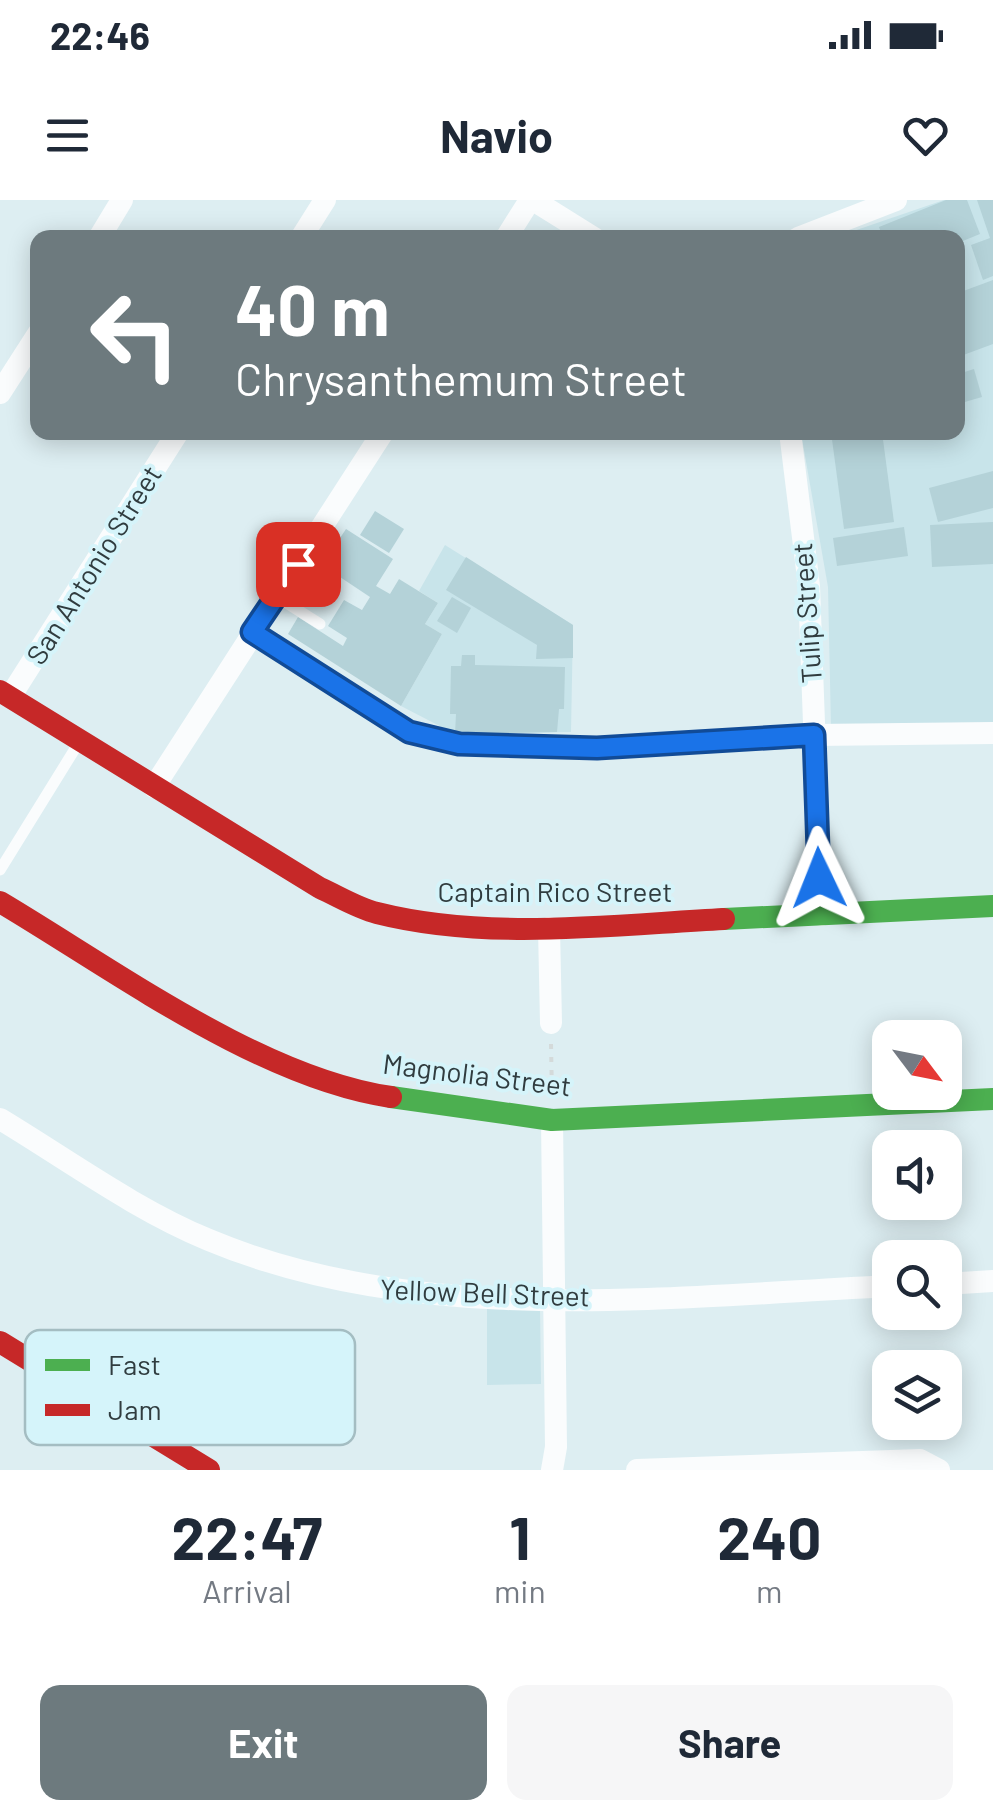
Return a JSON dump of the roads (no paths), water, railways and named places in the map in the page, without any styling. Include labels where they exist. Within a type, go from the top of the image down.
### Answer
[{"type":"street","points":[[104,230],[122,200]]},
{"type":"street","points":[[307,230],[325,200]]},
{"type":"street","points":[[511,230],[531,200],[581,230]]},
{"type":"street","points":[[819,230],[896,200]]},
{"type":"street","points":[[0,394],[30,347]]},
{"type":"street","name":"San Antonio Street","points":[[5,694],[173,440]]},
{"type":"street","points":[[154,787],[378,440]]},
{"type":"street","name":"Tulip Street","points":[[791,440],[809,586],[820,914]]},
{"type":"street","points":[[252,632],[409,732],[459,744],[597,748],[814,735],[993,733]]},
{"type":"street","name":"Captain Rico Street","points":[[5,694],[320,888],[372,912],[430,924],[549,928],[993,906]]},
{"type":"street","name":"Magnolia Street","points":[[0,902],[225,1036],[306,1073],[379,1095],[552,1120],[993,1100]]},
{"type":"street","points":[[549,928],[551,1023]]},
{"type":"street","name":"Yellow Bell Street","points":[[0,1118],[207,1240],[300,1273],[424,1296],[551,1300],[872,1287]]},
{"type":"street","points":[[552,1120],[551,1300],[556,1428],[552,1470]]},
{"type":"street","points":[[962,1283],[993,1281]]},
{"type":"street","points":[[0,1342],[25,1357]]},
{"type":"street","points":[[168,1445],[209,1470]]},
{"type":"street","points":[[638,1470],[920,1460],[940,1470]]},
{"type":"lane","points":[[277,597],[320,624]]},
{"type":"lane","points":[[0,870],[80,741]]}]
